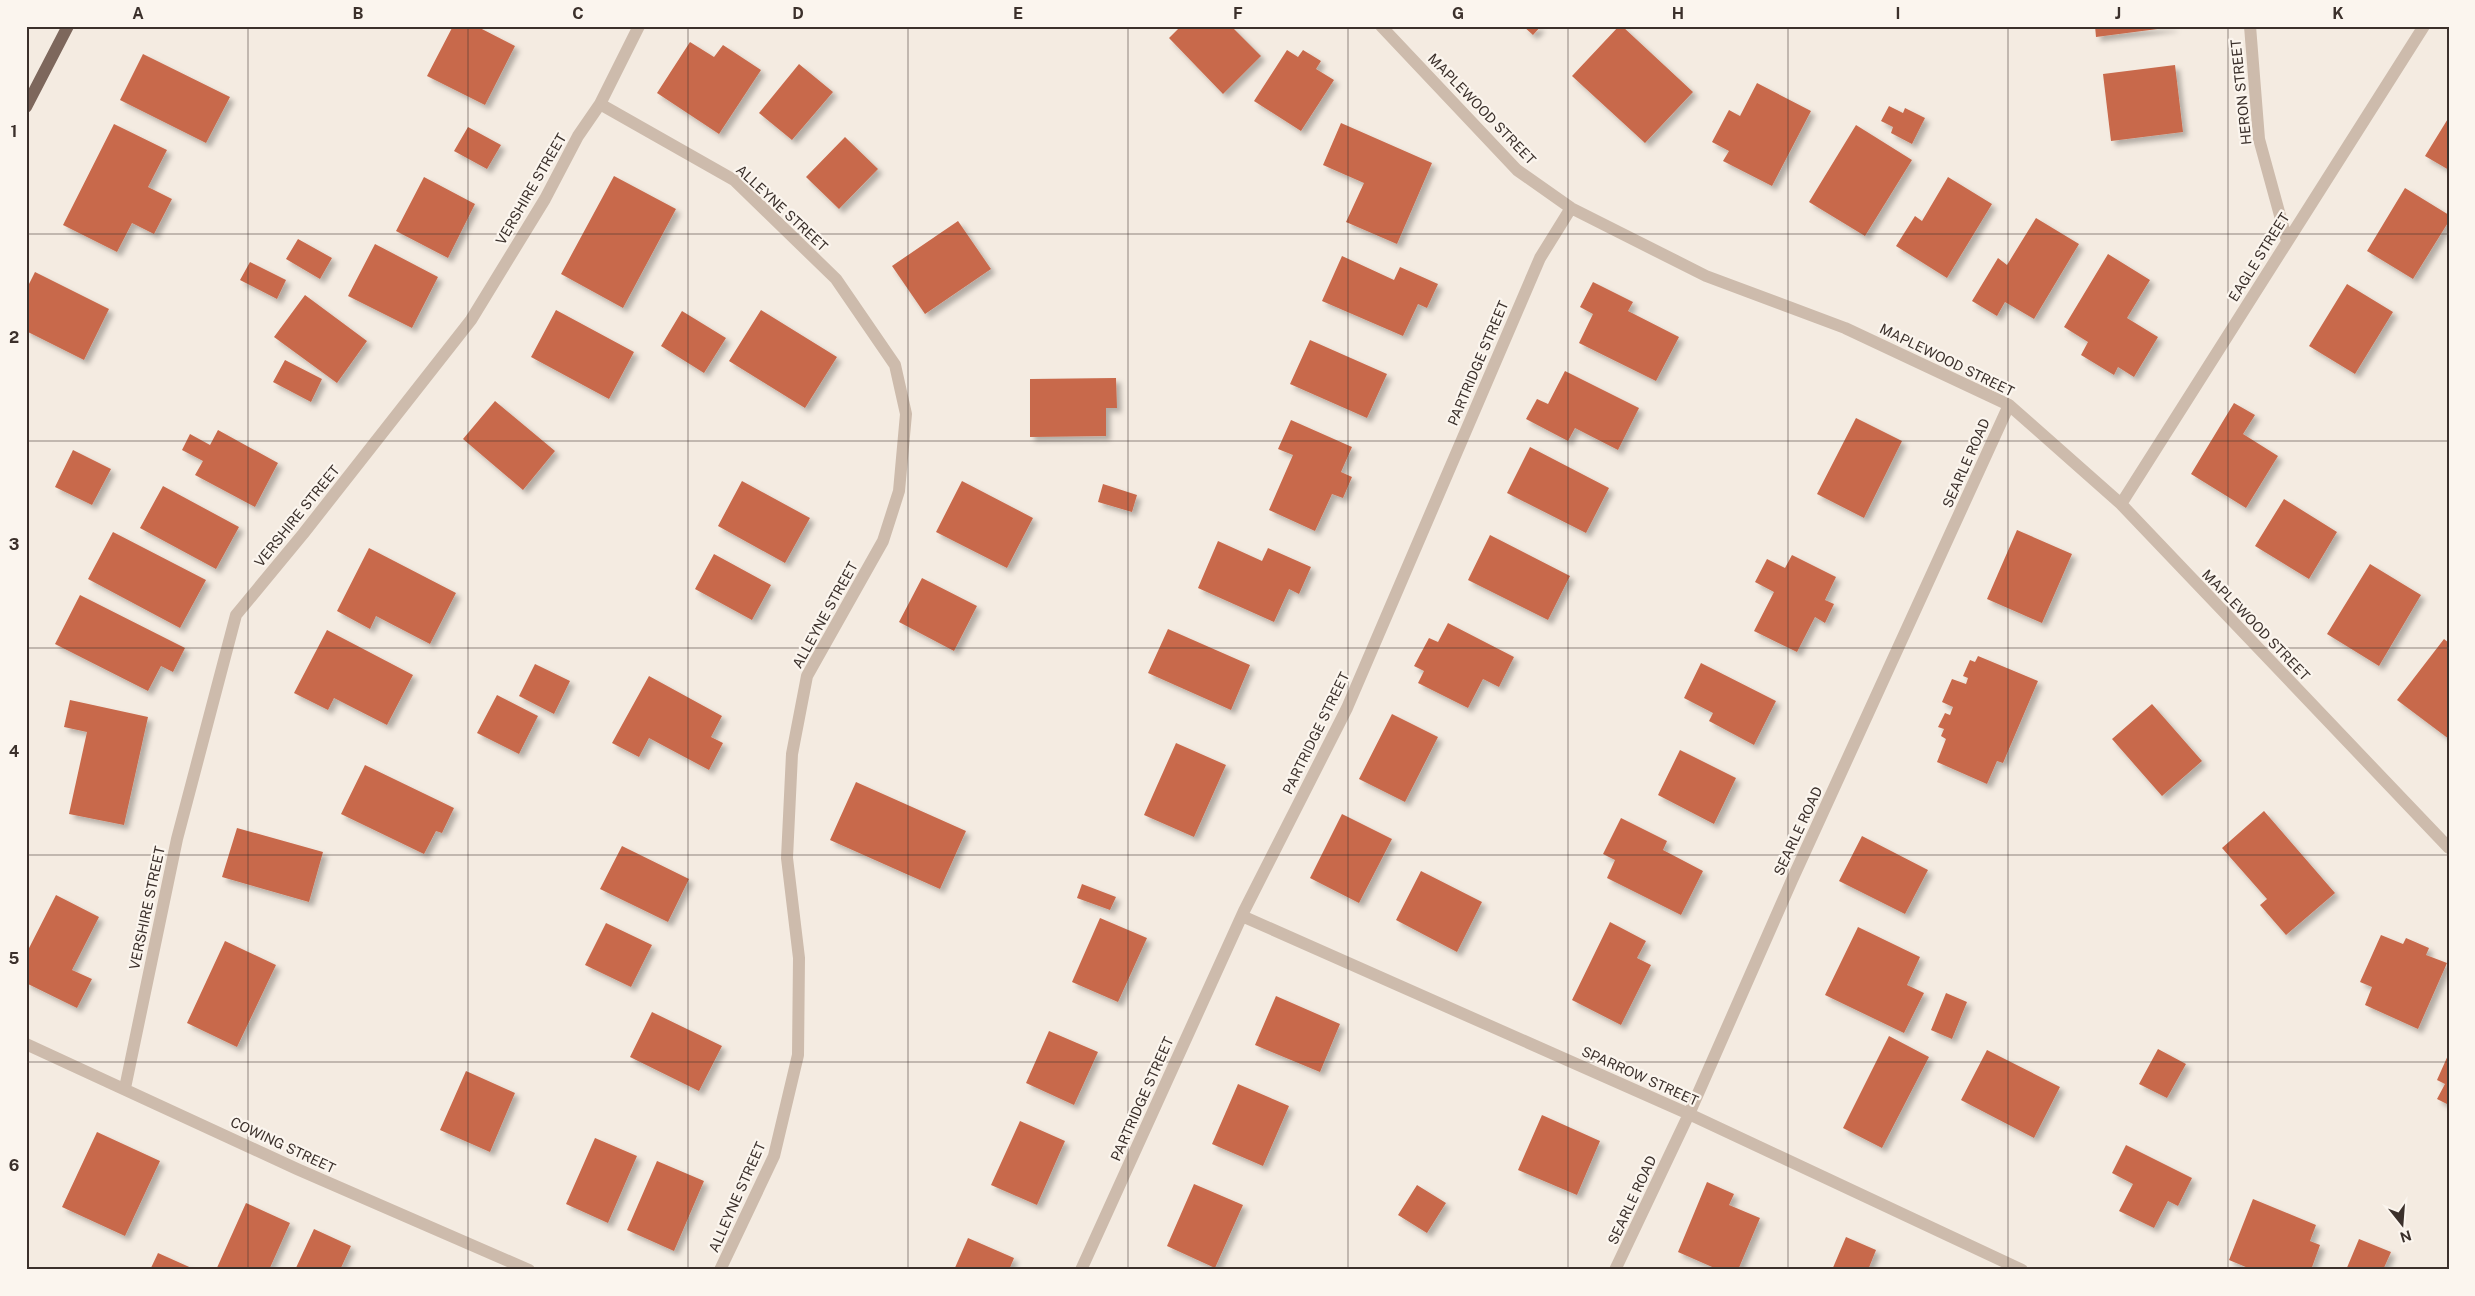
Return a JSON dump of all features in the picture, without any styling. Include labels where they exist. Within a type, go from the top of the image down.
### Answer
[{"type":"main road","points":[[26,107],[68,26]]},
{"type":"street","name":"VERSHIRE STREET","points":[[125,1088],[177,839],[236,615],[303,534],[471,320],[545,199],[578,136],[600,104],[639,26]]},
{"type":"street","name":"MAPLEWOOD STREET","points":[[1381,26],[1516,170],[1571,208],[1706,276],[1845,328],[2009,405],[2121,504],[2448,848]]},
{"type":"street","name":"HERON STREET","points":[[2250,26],[2259,139],[2287,241]]},
{"type":"street","name":"EAGLE STREET","points":[[2121,504],[2424,26]]},
{"type":"street","name":"ALLEYNE STREET","points":[[600,104],[734,180],[836,279],[895,365],[906,414],[899,492],[883,541],[807,676],[792,754],[787,858],[799,958],[798,1055],[774,1156],[720,1270]]},
{"type":"street","name":"PARTRIDGE STREET","points":[[1081,1270],[1242,916],[1346,708],[1540,258],[1571,208]]},
{"type":"street","name":"SEARLE ROAD","points":[[1615,1270],[1689,1114],[1788,890],[2009,405]]},
{"type":"street","name":"SPARROW STREET","points":[[1242,916],[1689,1114],[2022,1270]]},
{"type":"street","name":"COWING STREET","points":[[26,1044],[125,1088],[297,1169],[529,1270]]},
{"type":"building","points":[[453,26],[476,26],[515,46],[485,105],[427,76]]},
{"type":"building","points":[[1181,26],[1231,26],[1261,56],[1223,94],[1169,38]]},
{"type":"building","points":[[1523,26],[1541,26],[1533,35]]},
{"type":"building","points":[[1619,26],[1622,26],[1693,92],[1645,143],[1572,76]]},
{"type":"building","points":[[2095,26],[2173,26],[2173,27],[2096,37]]},
{"type":"building","points":[[690,42],[714,57],[723,45],[761,70],[719,134],[657,93]]},
{"type":"building","points":[[1287,50],[1298,57],[1303,50],[1321,61],[1316,69],[1334,80],[1301,131],[1254,101]]},
{"type":"building","points":[[143,54],[230,97],[206,143],[120,100]]},
{"type":"building","points":[[799,64],[833,92],[792,140],[759,113]]},
{"type":"building","points":[[2175,65],[2183,132],[2111,141],[2103,74]]},
{"type":"building","points":[[1757,83],[1811,111],[1772,186],[1723,161],[1729,151],[1712,142],[1729,110],[1740,116]]},
{"type":"building","points":[[1889,106],[1903,113],[1905,108],[1925,118],[1912,144],[1891,133],[1893,127],[1881,121]]},
{"type":"building","points":[[2449,117],[2449,170],[2425,156]]},
{"type":"building","points":[[1341,123],[1432,163],[1397,244],[1346,222],[1364,183],[1323,165]]},
{"type":"building","points":[[114,124],[167,150],[148,187],[172,199],[154,234],[132,223],[117,252],[63,225]]},
{"type":"building","points":[[1856,125],[1912,160],[1865,236],[1809,202]]},
{"type":"building","points":[[468,127],[501,145],[487,169],[454,151]]},
{"type":"building","points":[[845,137],[878,169],[839,209],[806,177]]},
{"type":"building","points":[[614,176],[676,209],[623,308],[561,274]]},
{"type":"building","points":[[424,177],[475,204],[448,258],[396,231]]},
{"type":"building","points":[[1948,177],[1992,204],[1947,278],[1896,246],[1915,216],[1922,221]]},
{"type":"building","points":[[2405,188],[2449,215],[2449,221],[2413,279],[2367,251]]},
{"type":"building","points":[[2036,218],[2079,244],[2034,319],[2005,302],[1997,316],[1972,301],[1998,258],[2007,265]]},
{"type":"building","points":[[958,221],[991,269],[925,314],[892,266]]},
{"type":"building","points":[[298,239],[332,258],[320,279],[286,259]]},
{"type":"building","points":[[375,244],[438,277],[412,328],[348,296]]},
{"type":"building","points":[[2108,254],[2150,280],[2127,318],[2158,337],[2134,377],[2118,367],[2114,375],[2081,355],[2088,342],[2064,327]]},
{"type":"building","points":[[1342,256],[1394,280],[1400,267],[1438,284],[1427,308],[1418,304],[1403,336],[1322,301]]},
{"type":"building","points":[[250,262],[286,280],[277,299],[240,280]]},
{"type":"building","points":[[35,272],[109,309],[84,360],[26,331],[26,290]]},
{"type":"building","points":[[1593,282],[1633,302],[1628,311],[1679,337],[1656,381],[1579,343],[1593,314],[1580,307]]},
{"type":"building","points":[[2347,284],[2393,312],[2355,374],[2309,346]]},
{"type":"building","points":[[305,295],[367,341],[337,383],[274,337]]},
{"type":"building","points":[[556,310],[634,352],[609,399],[531,357]]},
{"type":"building","points":[[761,310],[837,357],[805,408],[729,361]]},
{"type":"building","points":[[682,311],[726,338],[704,373],[661,346]]},
{"type":"building","points":[[1310,340],[1387,374],[1367,418],[1290,384]]},
{"type":"building","points":[[285,360],[322,379],[311,402],[273,382]]},
{"type":"building","points":[[1565,371],[1639,408],[1618,450],[1575,428],[1568,441],[1526,419],[1537,399],[1548,404]]},
{"type":"building","points":[[1116,378],[1117,408],[1106,408],[1106,436],[1030,437],[1030,379]]},
{"type":"building","points":[[495,401],[555,451],[523,490],[463,439]]},
{"type":"building","points":[[2234,403],[2255,415],[2243,434],[2278,456],[2246,508],[2191,474]]},
{"type":"building","points":[[1856,418],[1902,441],[1864,518],[1817,494]]},
{"type":"building","points":[[1291,420],[1352,447],[1341,472],[1352,477],[1343,498],[1332,494],[1315,531],[1269,510],[1293,455],[1278,449]]},
{"type":"building","points":[[218,430],[278,463],[255,507],[195,475],[203,461],[182,450],[190,434],[210,445]]},
{"type":"building","points":[[1530,447],[1609,488],[1586,533],[1507,493]]},
{"type":"building","points":[[73,450],[111,469],[92,505],[55,487]]},
{"type":"building","points":[[742,481],[810,518],[785,563],[718,526]]},
{"type":"building","points":[[962,481],[1033,518],[1007,568],[936,532]]},
{"type":"building","points":[[1103,484],[1137,495],[1132,512],[1098,502]]},
{"type":"building","points":[[163,486],[239,527],[216,569],[140,528]]},
{"type":"building","points":[[2284,499],[2337,532],[2309,579],[2255,546]]},
{"type":"building","points":[[2017,530],[2072,554],[2042,623],[1987,599]]},
{"type":"building","points":[[113,532],[206,580],[180,628],[88,579]]},
{"type":"building","points":[[1490,535],[1570,576],[1548,620],[1468,580]]},
{"type":"building","points":[[1218,541],[1262,561],[1268,548],[1311,567],[1299,594],[1289,589],[1274,622],[1198,588]]},
{"type":"building","points":[[369,548],[456,593],[430,644],[376,616],[370,629],[337,611]]},
{"type":"building","points":[[714,554],[771,585],[752,620],[695,589]]},
{"type":"building","points":[[1792,555],[1836,577],[1825,600],[1834,604],[1825,623],[1815,617],[1797,652],[1754,631],[1774,592],[1755,582],[1767,559],[1785,568]]},
{"type":"building","points":[[2370,564],[2421,595],[2379,666],[2327,634]]},
{"type":"building","points":[[922,578],[977,606],[954,651],[899,622]]},
{"type":"building","points":[[80,595],[185,648],[173,672],[161,666],[148,691],[55,644]]},
{"type":"building","points":[[1448,623],[1514,657],[1499,687],[1483,679],[1468,708],[1418,683],[1424,671],[1414,666],[1429,638],[1438,642]]},
{"type":"building","points":[[1168,629],[1250,665],[1231,710],[1148,673]]},
{"type":"building","points":[[327,630],[413,675],[387,725],[334,698],[328,710],[294,693]]},
{"type":"building","points":[[2444,639],[2449,643],[2449,739],[2397,700]]},
{"type":"building","points":[[1978,656],[2038,681],[2003,763],[1997,761],[1987,784],[1937,762],[1946,739],[1941,736],[1944,729],[1938,727],[1945,713],[1950,715],[1953,707],[1942,702],[1952,679],[1966,684],[1968,678],[1963,676],[1970,660],[1975,662]]},
{"type":"building","points":[[1701,663],[1776,701],[1754,745],[1709,721],[1713,713],[1684,698]]},
{"type":"building","points":[[535,664],[570,681],[554,714],[519,696]]},
{"type":"building","points":[[649,676],[722,716],[711,737],[723,743],[709,770],[649,738],[639,757],[612,743]]},
{"type":"building","points":[[497,695],[538,716],[519,754],[477,733]]},
{"type":"building","points":[[70,700],[148,717],[124,825],[69,814],[87,732],[64,727]]},
{"type":"building","points":[[2152,704],[2202,761],[2162,796],[2112,739]]},
{"type":"building","points":[[1392,714],[1438,737],[1405,802],[1359,779]]},
{"type":"building","points":[[1176,743],[1226,765],[1194,837],[1144,815]]},
{"type":"building","points":[[1680,750],[1736,778],[1714,824],[1658,795]]},
{"type":"building","points":[[365,765],[454,808],[442,833],[436,831],[424,854],[341,814]]},
{"type":"building","points":[[856,782],[966,831],[940,889],[830,840]]},
{"type":"building","points":[[2264,811],[2335,893],[2286,935],[2260,905],[2267,899],[2222,848]]},
{"type":"building","points":[[1342,814],[1392,839],[1359,903],[1310,878]]},
{"type":"building","points":[[1621,818],[1667,841],[1663,850],[1703,871],[1681,915],[1607,878],[1615,860],[1603,854]]},
{"type":"building","points":[[237,828],[323,852],[309,902],[222,877]]},
{"type":"building","points":[[1862,836],[1928,870],[1905,914],[1839,881]]},
{"type":"building","points":[[622,846],[689,879],[668,922],[600,889]]},
{"type":"building","points":[[1421,871],[1482,902],[1457,952],[1396,920]]},
{"type":"building","points":[[1082,884],[1116,897],[1110,910],[1077,898]]},
{"type":"building","points":[[56,895],[99,917],[72,970],[92,979],[77,1008],[26,983],[26,954]]},
{"type":"building","points":[[1100,918],[1147,938],[1118,1002],[1072,982]]},
{"type":"building","points":[[1610,922],[1646,941],[1637,958],[1651,965],[1621,1025],[1572,1000]]},
{"type":"building","points":[[606,923],[652,945],[631,987],[585,965]]},
{"type":"building","points":[[1858,927],[1920,957],[1907,985],[1924,993],[1904,1033],[1825,995]]},
{"type":"building","points":[[2381,935],[2403,944],[2406,938],[2429,948],[2426,955],[2447,963],[2418,1029],[2365,1005],[2372,987],[2360,982]]},
{"type":"building","points":[[225,941],[276,965],[237,1047],[187,1023]]},
{"type":"building","points":[[1946,993],[1967,1002],[1952,1039],[1931,1030]]},
{"type":"building","points":[[1276,996],[1340,1024],[1320,1072],[1255,1045]]},
{"type":"building","points":[[652,1012],[722,1046],[699,1091],[630,1057]]},
{"type":"building","points":[[1049,1031],[1098,1052],[1074,1105],[1026,1083]]},
{"type":"building","points":[[1889,1036],[1929,1057],[1882,1148],[1843,1128]]},
{"type":"building","points":[[2158,1049],[2186,1064],[2167,1098],[2139,1084]]},
{"type":"building","points":[[1987,1050],[2060,1087],[2034,1138],[1961,1100]]},
{"type":"building","points":[[2449,1053],[2449,1105],[2437,1099],[2445,1084],[2437,1080]]},
{"type":"building","points":[[466,1071],[515,1093],[490,1152],[440,1130]]},
{"type":"building","points":[[1238,1084],[1289,1106],[1263,1166],[1212,1144]]},
{"type":"building","points":[[1542,1115],[1600,1141],[1577,1195],[1518,1170]]},
{"type":"building","points":[[1020,1121],[1065,1141],[1037,1205],[991,1185]]},
{"type":"building","points":[[97,1132],[160,1161],[125,1236],[62,1207]]},
{"type":"building","points":[[595,1138],[637,1156],[608,1223],[566,1204]]},
{"type":"building","points":[[2126,1145],[2192,1178],[2178,1206],[2168,1201],[2154,1228],[2119,1211],[2133,1184],[2112,1173]]},
{"type":"building","points":[[657,1161],[704,1181],[674,1251],[627,1230]]},
{"type":"building","points":[[1707,1182],[1734,1194],[1729,1205],[1760,1218],[1738,1270],[1719,1270],[1678,1252]]},
{"type":"building","points":[[1194,1184],[1243,1205],[1215,1268],[1167,1246]]},
{"type":"building","points":[[1417,1185],[1446,1203],[1427,1233],[1398,1215]]},
{"type":"building","points":[[2253,1199],[2316,1225],[2310,1241],[2320,1245],[2311,1270],[2253,1270],[2229,1260]]},
{"type":"building","points":[[246,1203],[290,1223],[269,1270],[216,1270]]},
{"type":"building","points":[[314,1229],[351,1246],[340,1270],[295,1270]]},
{"type":"building","points":[[1846,1237],[1876,1250],[1868,1270],[1832,1270]]},
{"type":"building","points":[[968,1238],[1014,1258],[1009,1270],[954,1270]]},
{"type":"building","points":[[2359,1239],[2391,1252],[2383,1270],[2346,1270]]},
{"type":"building","points":[[158,1253],[196,1270],[150,1270]]}]
